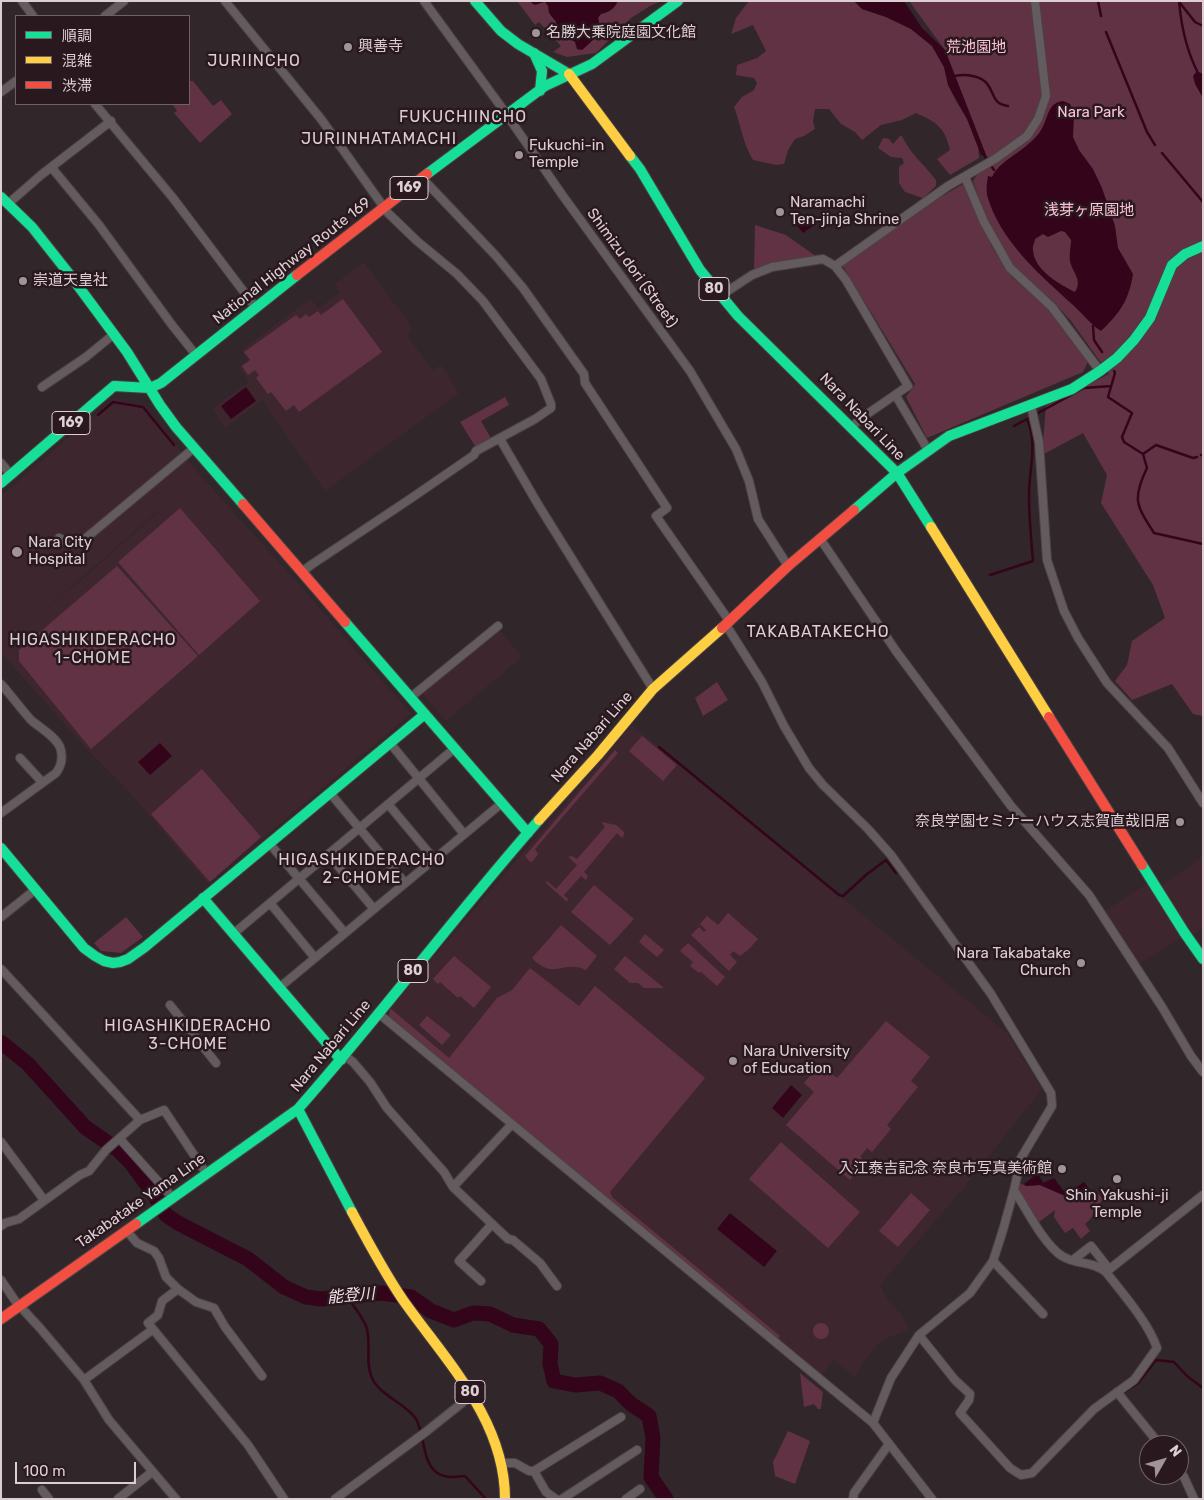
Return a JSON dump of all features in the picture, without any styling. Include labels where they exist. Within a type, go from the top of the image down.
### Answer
[{"type":"main road","points":[[475,1],[501,31],[569,74]]},
{"type":"main road","name":"National Highway Route 169","points":[[150,388],[161,383],[383,207],[540,90],[592,64],[678,1]]},
{"type":"main road","points":[[534,53],[542,71],[540,90]]},
{"type":"main road","name":"Nara Nabari Line","points":[[505,1499],[502,1463],[491,1431],[472,1394],[403,1300],[378,1262],[298,1109],[343,1058],[378,1013],[528,833],[598,755],[653,689],[728,624],[788,566],[821,540],[897,473],[720,296],[700,270],[640,169],[569,74]]},
{"type":"main road","points":[[4,203],[32,226],[114,334],[160,405],[194,448],[528,833]]},
{"type":"main road","points":[[1203,246],[1185,254],[1172,265],[1150,318],[1134,340],[1117,358],[1100,371],[1072,389],[1032,406],[949,436],[897,473],[1184,932],[1203,959]]},
{"type":"main road","name":"169","points":[[1,484],[114,386],[150,388]]},
{"type":"main road","points":[[1,848],[84,948],[101,961],[115,964],[136,954],[425,714]]},
{"type":"main road","points":[[203,898],[343,1058]]},
{"type":"main road","name":"Takabatake Yama Line","points":[[1,1319],[298,1109]]},
{"type":"street","points":[[22,1],[32,15]]},
{"type":"street","points":[[106,15],[124,1]]},
{"type":"street","points":[[225,1],[321,119],[380,200],[383,207],[417,241],[457,274],[483,301],[541,379],[551,408],[536,419],[476,451],[453,469],[302,572]]},
{"type":"street","name":"Shimizu dori (Street)","points":[[424,1],[690,371],[736,449],[749,481],[758,519],[788,566]]},
{"type":"street","points":[[835,266],[948,186],[995,160],[1027,136],[1038,119],[1046,96],[1035,1]]},
{"type":"street","points":[[1,92],[15,82]]},
{"type":"street","points":[[96,105],[177,202],[256,308]]},
{"type":"street","points":[[4,203],[13,198],[111,121]]},
{"type":"street","points":[[52,168],[99,225],[196,355]]},
{"type":"street","points":[[965,177],[984,222],[1010,268],[1052,307],[1100,371]]},
{"type":"street","points":[[422,178],[496,256],[523,288],[575,360],[584,374],[585,383],[666,508],[656,516],[728,624],[809,768],[891,855],[991,994],[1051,1093],[1052,1106],[1021,1158],[1003,1230],[992,1261],[970,1293],[919,1336],[891,1378],[873,1424]]},
{"type":"street","points":[[720,296],[752,275],[772,267],[823,259],[835,266],[846,280],[908,386],[860,419],[852,427]]},
{"type":"street","points":[[42,387],[86,357],[114,334]]},
{"type":"street","points":[[896,396],[928,450]]},
{"type":"street","points":[[1032,406],[1039,442],[1047,560],[1064,611],[1078,638],[1107,683],[1168,748],[1203,803]]},
{"type":"street","points":[[500,439],[539,506],[653,689]]},
{"type":"street","points":[[59,538],[72,544],[80,543],[113,511],[194,448]]},
{"type":"street","points":[[1,462],[11,475]]},
{"type":"street","points":[[821,540],[896,651],[1011,806],[1089,895],[1203,1072]]},
{"type":"street","points":[[411,697],[498,626]]},
{"type":"street","points":[[1,684],[31,720],[58,743],[62,759],[59,769],[2,810]]},
{"type":"street","points":[[390,743],[464,834]]},
{"type":"street","points":[[233,934],[455,748]]},
{"type":"street","points":[[20,758],[42,782]]},
{"type":"street","points":[[330,793],[405,883]]},
{"type":"street","points":[[280,987],[502,803]]},
{"type":"street","points":[[388,804],[434,859]]},
{"type":"street","points":[[269,843],[345,933]]},
{"type":"street","points":[[328,854],[374,909]]},
{"type":"street","points":[[1,917],[36,889]]},
{"type":"street","points":[[270,903],[315,958]]},
{"type":"street","points":[[1,969],[140,1120]]},
{"type":"street","points":[[170,1005],[216,1063]]},
{"type":"street","points":[[378,1013],[873,1424],[932,1499]]},
{"type":"street","points":[[343,1058],[353,1062],[370,1082],[387,1108],[444,1172],[453,1187],[492,1224],[540,1263],[557,1286]]},
{"type":"street","points":[[1,1226],[19,1219],[88,1171],[106,1150],[140,1120],[164,1110],[206,1173]]},
{"type":"street","points":[[453,1187],[512,1124]]},
{"type":"street","points":[[117,1141],[169,1201]]},
{"type":"street","points":[[1,1142],[44,1200]]},
{"type":"street","points":[[1014,1190],[1048,1243],[1064,1257],[1081,1263],[1093,1264],[1107,1270]]},
{"type":"street","points":[[1107,1270],[1203,1195]]},
{"type":"street","points":[[481,1281],[460,1261],[492,1224]]},
{"type":"street","points":[[126,1230],[137,1243],[154,1251],[159,1258],[166,1277],[178,1289],[196,1302],[214,1308],[225,1327],[262,1376]]},
{"type":"street","points":[[919,1336],[970,1394],[969,1400],[960,1413],[1010,1468],[1021,1475],[1027,1474],[1037,1469],[1094,1409],[1134,1380],[1157,1348],[1154,1339],[1091,1246],[1073,1260]]},
{"type":"street","points":[[992,1261],[1043,1314]]},
{"type":"street","points":[[1,1280],[19,1306],[84,1380],[109,1420],[176,1499]]},
{"type":"street","points":[[178,1289],[162,1301],[158,1315],[148,1323],[248,1445],[284,1499]]},
{"type":"street","points":[[84,1380],[152,1330]]},
{"type":"street","points":[[1117,1392],[1152,1435]]},
{"type":"street","points":[[335,1499],[427,1431],[472,1394]]},
{"type":"street","points":[[502,1463],[515,1463],[529,1471],[534,1471],[621,1416]]},
{"type":"street","points":[[854,1496],[889,1444]]},
{"type":"street","points":[[562,1499],[637,1450]]},
{"type":"street","points":[[534,1471],[546,1492],[556,1499]]},
{"type":"street","points":[[118,1499],[152,1472]]},
{"type":"street","points":[[1187,1485],[1194,1499]]},
{"type":"street","points":[[626,1499],[640,1489]]},
{"type":"street","points":[[42,1490],[49,1499]]},
{"type":"shaded area","points":[[530,1],[618,1],[611,10],[601,14],[598,18],[598,33],[582,50],[577,49],[575,42],[556,27],[556,22],[549,13],[545,2],[535,5]]},
{"type":"shaded area","points":[[854,1],[904,1],[922,28],[945,50],[986,155],[981,155],[967,119],[948,85],[944,67],[932,46],[911,29],[886,17],[862,9]]},
{"type":"shaded area","points":[[1197,71],[1203,74],[1203,98],[1193,76]]},
{"type":"shaded area","points":[[1063,101],[1070,104],[1074,115],[1073,137],[1079,150],[1093,169],[1102,188],[1115,226],[1118,248],[1133,274],[1123,306],[1101,331],[1022,256],[1001,227],[987,195],[988,176],[992,177],[1002,164],[1033,140],[1040,132],[1050,109],[1058,102]],"holes":[[[1061,231],[1065,232],[1071,240],[1070,261],[1078,284],[1075,292],[1048,276],[1034,257],[1033,247],[1035,239],[1043,234],[1048,237]]]},
{"type":"shaded area","points":[[801,214],[813,226],[803,233],[794,222],[795,218]]},
{"type":"shaded area","points":[[364,262],[410,325],[411,332],[407,335],[432,370],[441,365],[459,393],[325,491],[262,400],[225,428],[213,408],[249,382],[239,367],[249,360],[241,350],[310,299],[319,308],[340,292],[335,284]]},
{"type":"shaded area","points":[[246,387],[256,401],[231,419],[221,406]]},
{"type":"shaded area","points":[[113,399],[144,405],[200,475],[294,579],[411,714],[208,884],[130,793],[84,746],[1,653],[1,496]],"holes":[[[159,511],[96,567],[37,617]]]},
{"type":"shaded area","points":[[499,629],[522,657],[446,721],[421,692]]},
{"type":"shaded area","name":"Nara University of Education","points":[[632,725],[1007,1033],[1042,1089],[962,1190],[880,1285],[887,1299],[901,1314],[909,1330],[889,1337],[879,1343],[863,1361],[855,1378],[834,1360],[820,1377],[389,1016],[390,1008]]},
{"type":"shaded area","points":[[160,743],[172,756],[150,775],[138,762]]},
{"type":"shaded area","points":[[1203,856],[1203,928],[1188,938],[1186,935],[1138,964],[1105,911],[1152,880],[1158,888]]},
{"type":"shaded area","points":[[791,1085],[802,1095],[783,1118],[772,1108]]},
{"type":"shaded area","points":[[1043,1161],[1045,1165],[1037,1171],[1043,1183],[1054,1178],[1066,1194],[1084,1182],[1088,1187],[1074,1198],[1070,1198],[1040,1185],[1026,1186],[1024,1184],[1033,1177],[1029,1173],[1032,1167]]},
{"type":"shaded area","points":[[730,1213],[777,1251],[764,1267],[717,1229]]},
{"type":"green space","points":[[517,1],[661,1],[631,18],[596,53],[567,57],[553,52],[561,46],[539,22],[535,25]]},
{"type":"green space","points":[[749,1],[854,1],[862,9],[886,17],[911,29],[932,46],[944,67],[948,85],[967,119],[978,146],[979,158],[950,175],[937,159],[950,150],[945,136],[939,126],[916,113],[902,120],[881,125],[862,140],[855,132],[841,124],[829,109],[815,109],[813,121],[815,129],[795,139],[788,150],[784,164],[776,165],[753,160],[744,141],[734,107],[742,97],[754,90],[757,83],[754,78],[736,75],[737,65],[757,58],[766,51],[753,25],[731,34],[736,18]]},
{"type":"green space","name":"Nara Park","points":[[909,1],[1203,1],[1203,716],[1193,714],[1172,684],[1132,700],[1115,681],[1127,665],[1132,641],[1165,618],[1153,585],[1101,503],[1107,475],[1083,433],[1042,455],[1046,406],[1109,374],[1071,321],[1050,298],[1021,277],[987,221],[973,181],[978,173],[992,164],[986,155],[945,50]]},
{"type":"green space","points":[[190,81],[193,81],[213,106],[221,100],[232,114],[200,143],[174,113],[177,111],[173,105],[190,105]]},
{"type":"green space","points":[[902,136],[914,154],[936,180],[936,186],[923,198],[905,192],[899,183],[899,167],[904,163],[902,158],[891,157],[878,148],[883,138],[889,139],[893,144]]},
{"type":"green space","points":[[963,184],[992,247],[1011,276],[1056,316],[1089,359],[1083,372],[927,438],[906,397],[915,384],[842,265],[927,205]]},
{"type":"green space","points":[[755,225],[786,235],[820,259],[754,271]]},
{"type":"green space","points":[[343,299],[382,352],[299,412],[294,405],[286,411],[271,392],[268,394],[256,378],[259,375],[255,370],[248,375],[242,366],[250,360],[244,352],[296,315],[300,319],[306,314],[309,317],[318,311],[321,315]]},
{"type":"green space","points":[[505,397],[509,405],[481,421],[492,440],[477,449],[460,422]]},
{"type":"green space","points":[[180,508],[260,601],[199,655],[118,562]]},
{"type":"green space","points":[[117,566],[198,656],[91,749],[19,661],[19,650]]},
{"type":"green space","points":[[717,682],[728,700],[703,716],[695,698]]},
{"type":"green space","points":[[642,736],[677,765],[663,781],[629,751]]},
{"type":"green space","points":[[615,750],[618,753],[535,849],[538,854],[530,862],[525,856]]},
{"type":"green space","points":[[202,769],[261,837],[210,882],[151,814]]},
{"type":"green space","points":[[601,822],[616,825],[624,832],[624,835],[622,838],[617,833],[584,872],[588,876],[586,880],[581,876],[564,895],[569,900],[566,901],[546,883],[547,881],[556,889],[577,865],[568,857],[572,856],[577,859],[605,827]]},
{"type":"green space","points":[[594,885],[634,919],[610,945],[571,912]]},
{"type":"green space","points":[[728,913],[758,939],[740,956],[733,951],[730,955],[737,962],[729,971],[691,935],[699,927],[704,932],[706,930],[700,924],[707,916],[718,925]]},
{"type":"green space","points":[[126,917],[143,937],[121,953],[101,951],[94,943]]},
{"type":"green space","points":[[561,925],[597,956],[586,970],[578,967],[546,968],[539,965],[532,958]]},
{"type":"green space","points":[[645,934],[664,950],[657,957],[639,942]]},
{"type":"green space","points":[[688,943],[725,977],[717,986],[701,972],[699,973],[690,966],[693,962],[680,951]]},
{"type":"green space","points":[[454,956],[491,987],[474,1008],[460,996],[458,998],[440,982],[438,984],[433,979]]},
{"type":"green space","points":[[625,956],[664,988],[644,988],[638,983],[630,983],[614,969]]},
{"type":"green space","points":[[530,968],[579,1006],[595,986],[705,1078],[610,1192],[612,1197],[780,1336],[777,1341],[389,1016],[390,1008],[449,1058],[497,998],[512,990]]},
{"type":"green space","points":[[427,1016],[451,1035],[442,1045],[419,1025]]},
{"type":"green space","points":[[886,1021],[930,1057],[911,1081],[918,1087],[887,1125],[891,1129],[872,1152],[867,1148],[860,1157],[865,1161],[850,1180],[786,1125],[814,1092],[804,1083],[820,1064],[837,1078]]},
{"type":"green space","points":[[781,1142],[860,1212],[828,1248],[749,1179]]},
{"type":"green space","points":[[1019,1183],[1026,1186],[1040,1185],[1078,1202],[1090,1202],[1099,1194],[1103,1200],[1085,1224],[1090,1231],[1081,1239],[1073,1228],[1065,1233],[1054,1217],[1055,1210],[1039,1222],[1017,1187]]},
{"type":"green space","points":[[911,1193],[930,1210],[898,1247],[879,1231]]},
{"type":"green space","points":[[821,1323],[829,1331],[821,1339],[813,1331]]},
{"type":"green space","points":[[800,1373],[823,1392],[821,1409],[818,1409],[814,1404],[804,1407]]},
{"type":"green space","points":[[788,1431],[810,1441],[795,1484],[775,1476],[773,1462]]},
{"type":"waterway","points":[[1098,1],[1101,16]]},
{"type":"waterway","points":[[1179,1],[1185,37],[1197,71]]},
{"type":"waterway","points":[[1180,3],[1195,22],[1203,26]]},
{"type":"waterway","points":[[1106,32],[1147,132],[1155,145]]},
{"type":"waterway","points":[[955,76],[968,75],[982,79],[988,85],[997,101],[1008,106]]},
{"type":"waterway","points":[[1162,153],[1203,202]]},
{"type":"waterway","points":[[1093,326],[1094,340],[1102,352]]},
{"type":"waterway","points":[[1114,371],[1108,397],[1132,413],[1122,437],[1124,442],[1143,454],[1147,468],[1139,487],[1138,495],[1138,502],[1143,515],[1154,533],[1203,544]]},
{"type":"waterway","points":[[990,575],[1033,561],[1029,495],[1032,438],[1027,419],[1084,388],[1111,386]]},
{"type":"waterway","points":[[98,415],[113,402],[143,407],[174,445]]},
{"type":"waterway","points":[[1014,426],[1027,419]]},
{"type":"waterway","points":[[1143,454],[1156,445],[1193,458],[1197,457]]},
{"type":"waterway","points":[[659,747],[839,895],[843,896],[886,860],[896,873]]},
{"type":"waterway","name":"能登川","points":[[1,1042],[28,1064],[85,1127],[118,1150],[131,1163],[166,1215],[248,1259],[284,1287],[306,1297],[321,1299],[382,1293],[411,1297],[431,1311],[454,1320],[473,1313],[490,1314],[513,1325],[539,1329],[551,1344],[550,1364],[554,1381],[575,1385],[600,1383],[618,1391],[631,1404],[649,1416],[653,1438],[651,1477],[666,1499]]},
{"type":"waterway","points":[[347,1297],[366,1325],[369,1366],[372,1378],[381,1390],[416,1419],[431,1467],[443,1476],[465,1476],[486,1499]]},
{"type":"waterway","points":[[1123,1393],[1138,1383],[1156,1360],[1174,1362],[1187,1376],[1203,1388]]},
{"type":"traffic: fast","points":[[475,1],[501,31],[518,44],[569,74]]},
{"type":"traffic: fast","points":[[427,174],[545,86],[592,64],[678,1]]},
{"type":"traffic: fast","points":[[534,53],[542,71],[540,91]]},
{"type":"traffic: fast","points":[[630,156],[640,169],[700,270],[738,316],[897,473],[854,510]]},
{"type":"traffic: fast","points":[[1,197],[32,227],[70,275],[127,352],[176,427],[243,504]]},
{"type":"traffic: fast","points":[[931,527],[897,473],[949,436],[1072,389],[1100,371],[1117,358],[1134,340],[1150,318],[1172,265],[1185,254],[1203,246]]},
{"type":"traffic: fast","points":[[1,483],[114,386],[150,388],[161,383],[297,275]]},
{"type":"traffic: fast","points":[[345,622],[528,833]]},
{"type":"traffic: fast","points":[[1,848],[84,948],[104,961],[120,962],[128,959],[145,947],[425,714]]},
{"type":"traffic: fast","points":[[352,1212],[298,1109],[539,820]]},
{"type":"traffic: fast","points":[[1142,865],[1203,959]]},
{"type":"traffic: fast","points":[[203,898],[341,1060]]},
{"type":"traffic: fast","points":[[136,1224],[298,1109]]},
{"type":"traffic: slow","points":[[569,74],[630,156]]},
{"type":"traffic: slow","points":[[931,527],[1049,717]]},
{"type":"traffic: slow","points":[[539,820],[598,755],[653,689],[722,628]]},
{"type":"traffic: slow","points":[[352,1212],[376,1257],[403,1300],[454,1369],[484,1417],[495,1443],[502,1470],[505,1499]]},
{"type":"traffic: jam","points":[[297,275],[427,174]]},
{"type":"traffic: jam","points":[[243,504],[345,622]]},
{"type":"traffic: jam","points":[[722,628],[788,566],[854,510]]},
{"type":"traffic: jam","points":[[1049,717],[1142,865]]},
{"type":"traffic: jam","points":[[1,1319],[136,1224]]},
{"type":"place","name":"名勝大乗院庭園文化館","points":[[536,33]]},
{"type":"place","name":"興善寺","points":[[348,47]]},
{"type":"place","name":"Fukuchi-in Temple","points":[[519,155]]},
{"type":"place","name":"Naramachi Ten-jinja Shrine","points":[[780,212]]},
{"type":"place","name":"崇道天皇社","points":[[23,281]]},
{"type":"place","name":"Nara City Hospital","points":[[17,552]]},
{"type":"place","name":"奈良学園セミナーハウス志賀直哉旧居","points":[[1180,822]]},
{"type":"place","name":"Nara Takabatake Church","points":[[1081,963]]},
{"type":"place","name":"Nara University of Education","points":[[733,1061]]},
{"type":"place","name":"入江泰吉記念 奈良市写真美術館","points":[[1062,1169]]},
{"type":"place","name":"Shin Yakushi-ji Temple","points":[[1117,1179]]},
{"type":"district","name":"JURIINCHO","points":[[254,61]]},
{"type":"district","name":"FUKUCHIINCHO","points":[[463,117]]},
{"type":"district","name":"JURIINHATAMACHI","points":[[379,139]]},
{"type":"district","name":"TAKABATAKECHO","points":[[818,632]]},
{"type":"district","name":"HIGASHIKIDERACHO 1-CHOME","points":[[93,649]]},
{"type":"district","name":"HIGASHIKIDERACHO 2-CHOME","points":[[362,869]]},
{"type":"district","name":"HIGASHIKIDERACHO 3-CHOME","points":[[188,1035]]},
{"type":"park label","name":"荒池園地","points":[[976,48]]},
{"type":"park label","name":"浅芽ヶ原園地","points":[[1089,211]]}]
